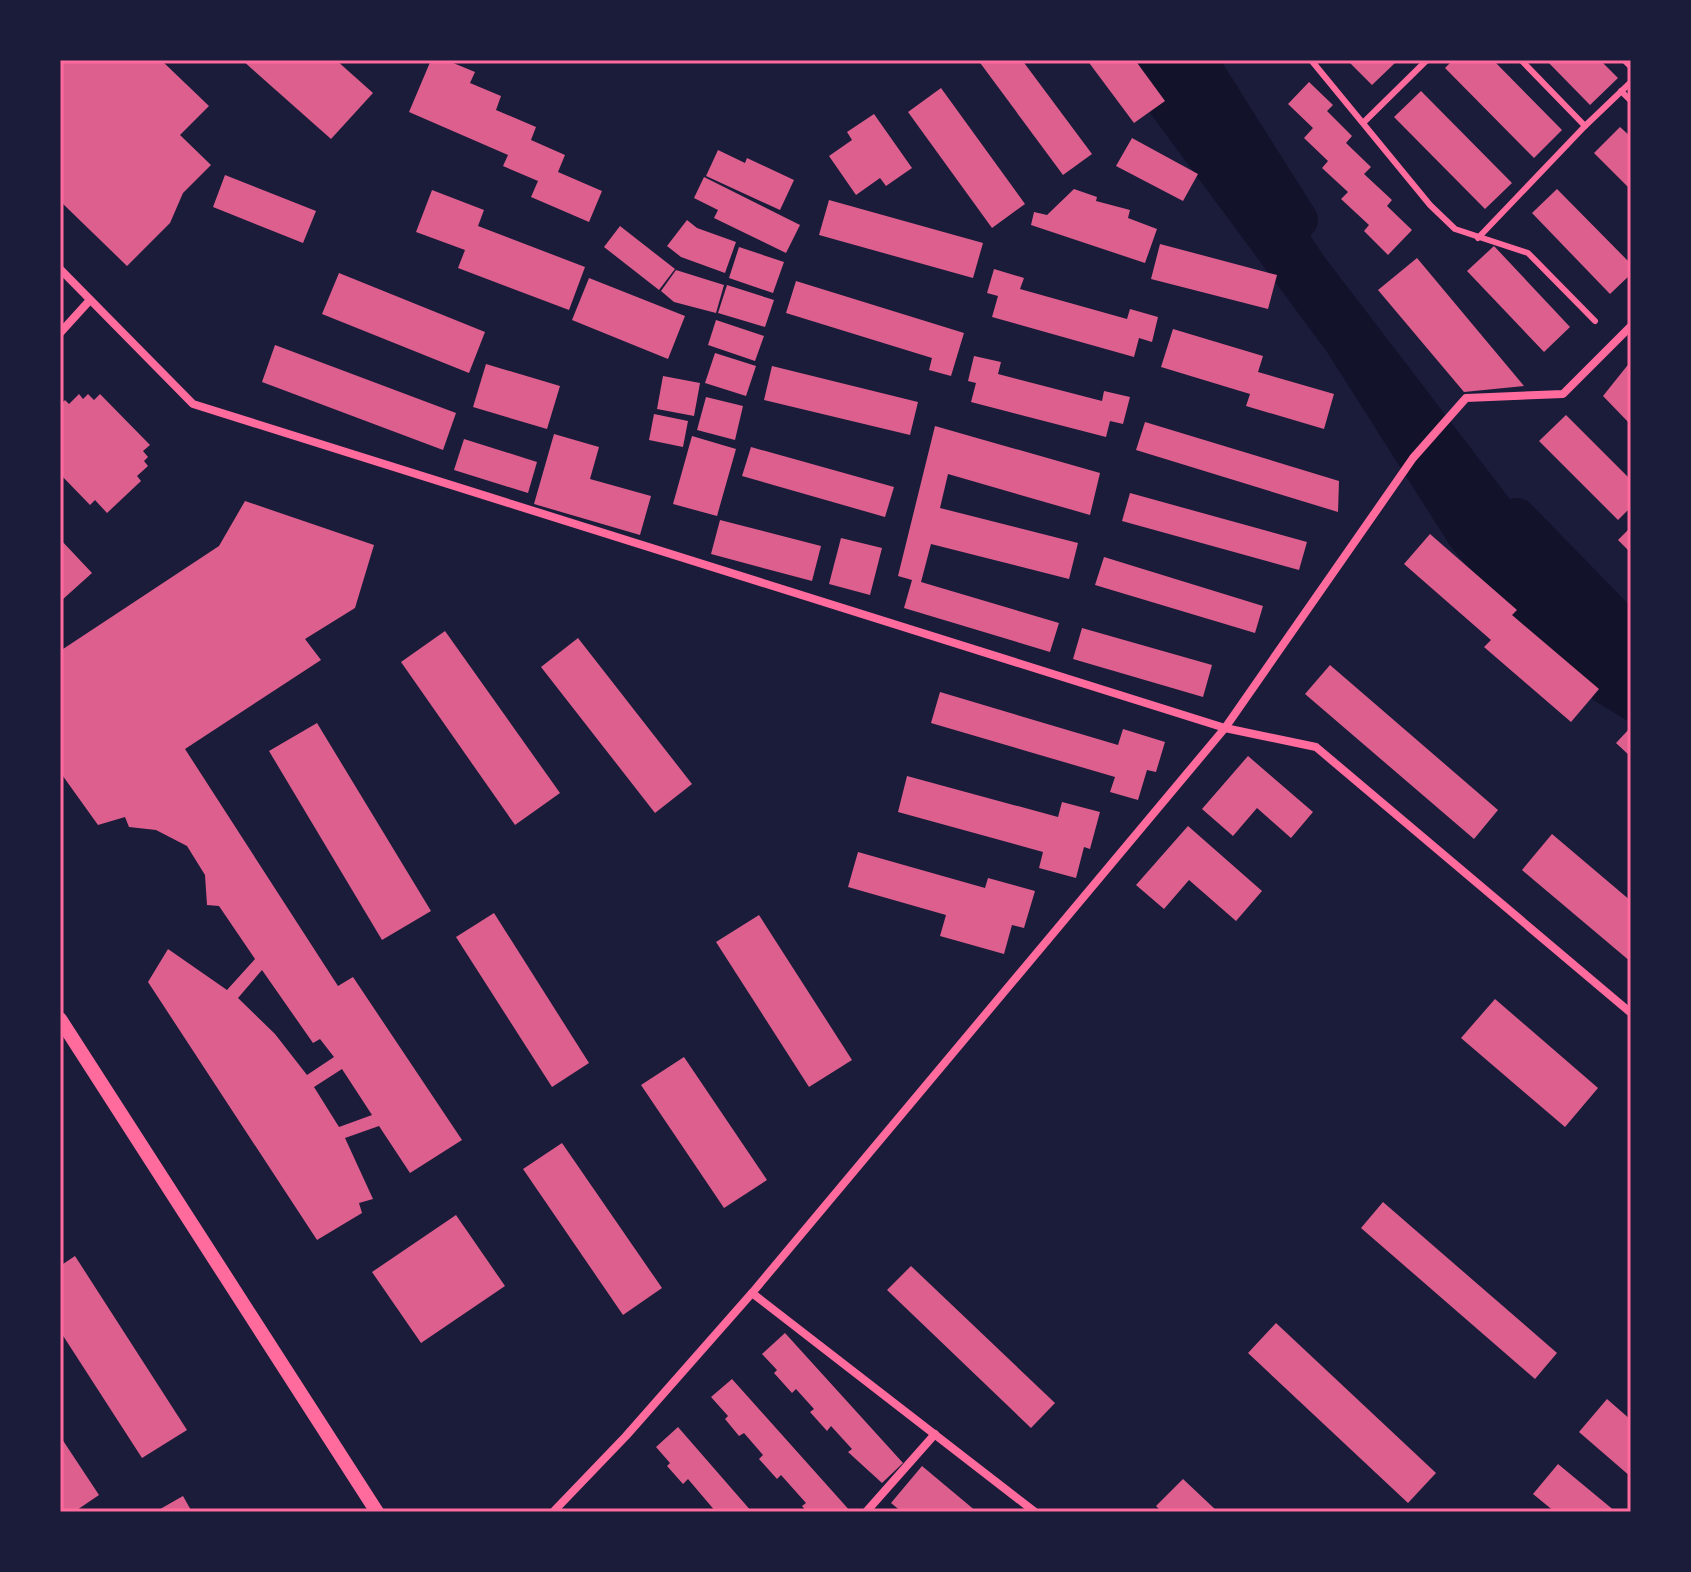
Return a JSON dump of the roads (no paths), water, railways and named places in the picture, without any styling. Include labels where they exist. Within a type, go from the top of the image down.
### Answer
[{"type":"street","points":[[60,269],[193,404],[1225,728],[1316,747],[1631,1013]]},
{"type":"street","points":[[60,333],[90,300]]},
{"type":"street","points":[[553,1512],[626,1436],[752,1293],[1225,728],[1413,458],[1466,398],[1563,394],[1631,326]]},
{"type":"street","points":[[60,1019],[377,1512]]},
{"type":"street","points":[[752,1293],[1035,1512]]},
{"type":"street","points":[[866,1512],[935,1434]]},
{"type":"lane","points":[[1311,60],[1430,205],[1455,229],[1528,253],[1595,321]]},
{"type":"lane","points":[[1364,122],[1427,60]]},
{"type":"lane","points":[[1521,60],[1585,126]]},
{"type":"lane","points":[[1624,60],[1631,67]]},
{"type":"lane","points":[[1478,238],[1631,82]]},
{"type":"lane","points":[[1621,91],[1631,101]]},
{"type":"waterway","points":[[1198,60],[1299,220]]},
{"type":"waterway","points":[[1517,517],[1631,634]]}]
